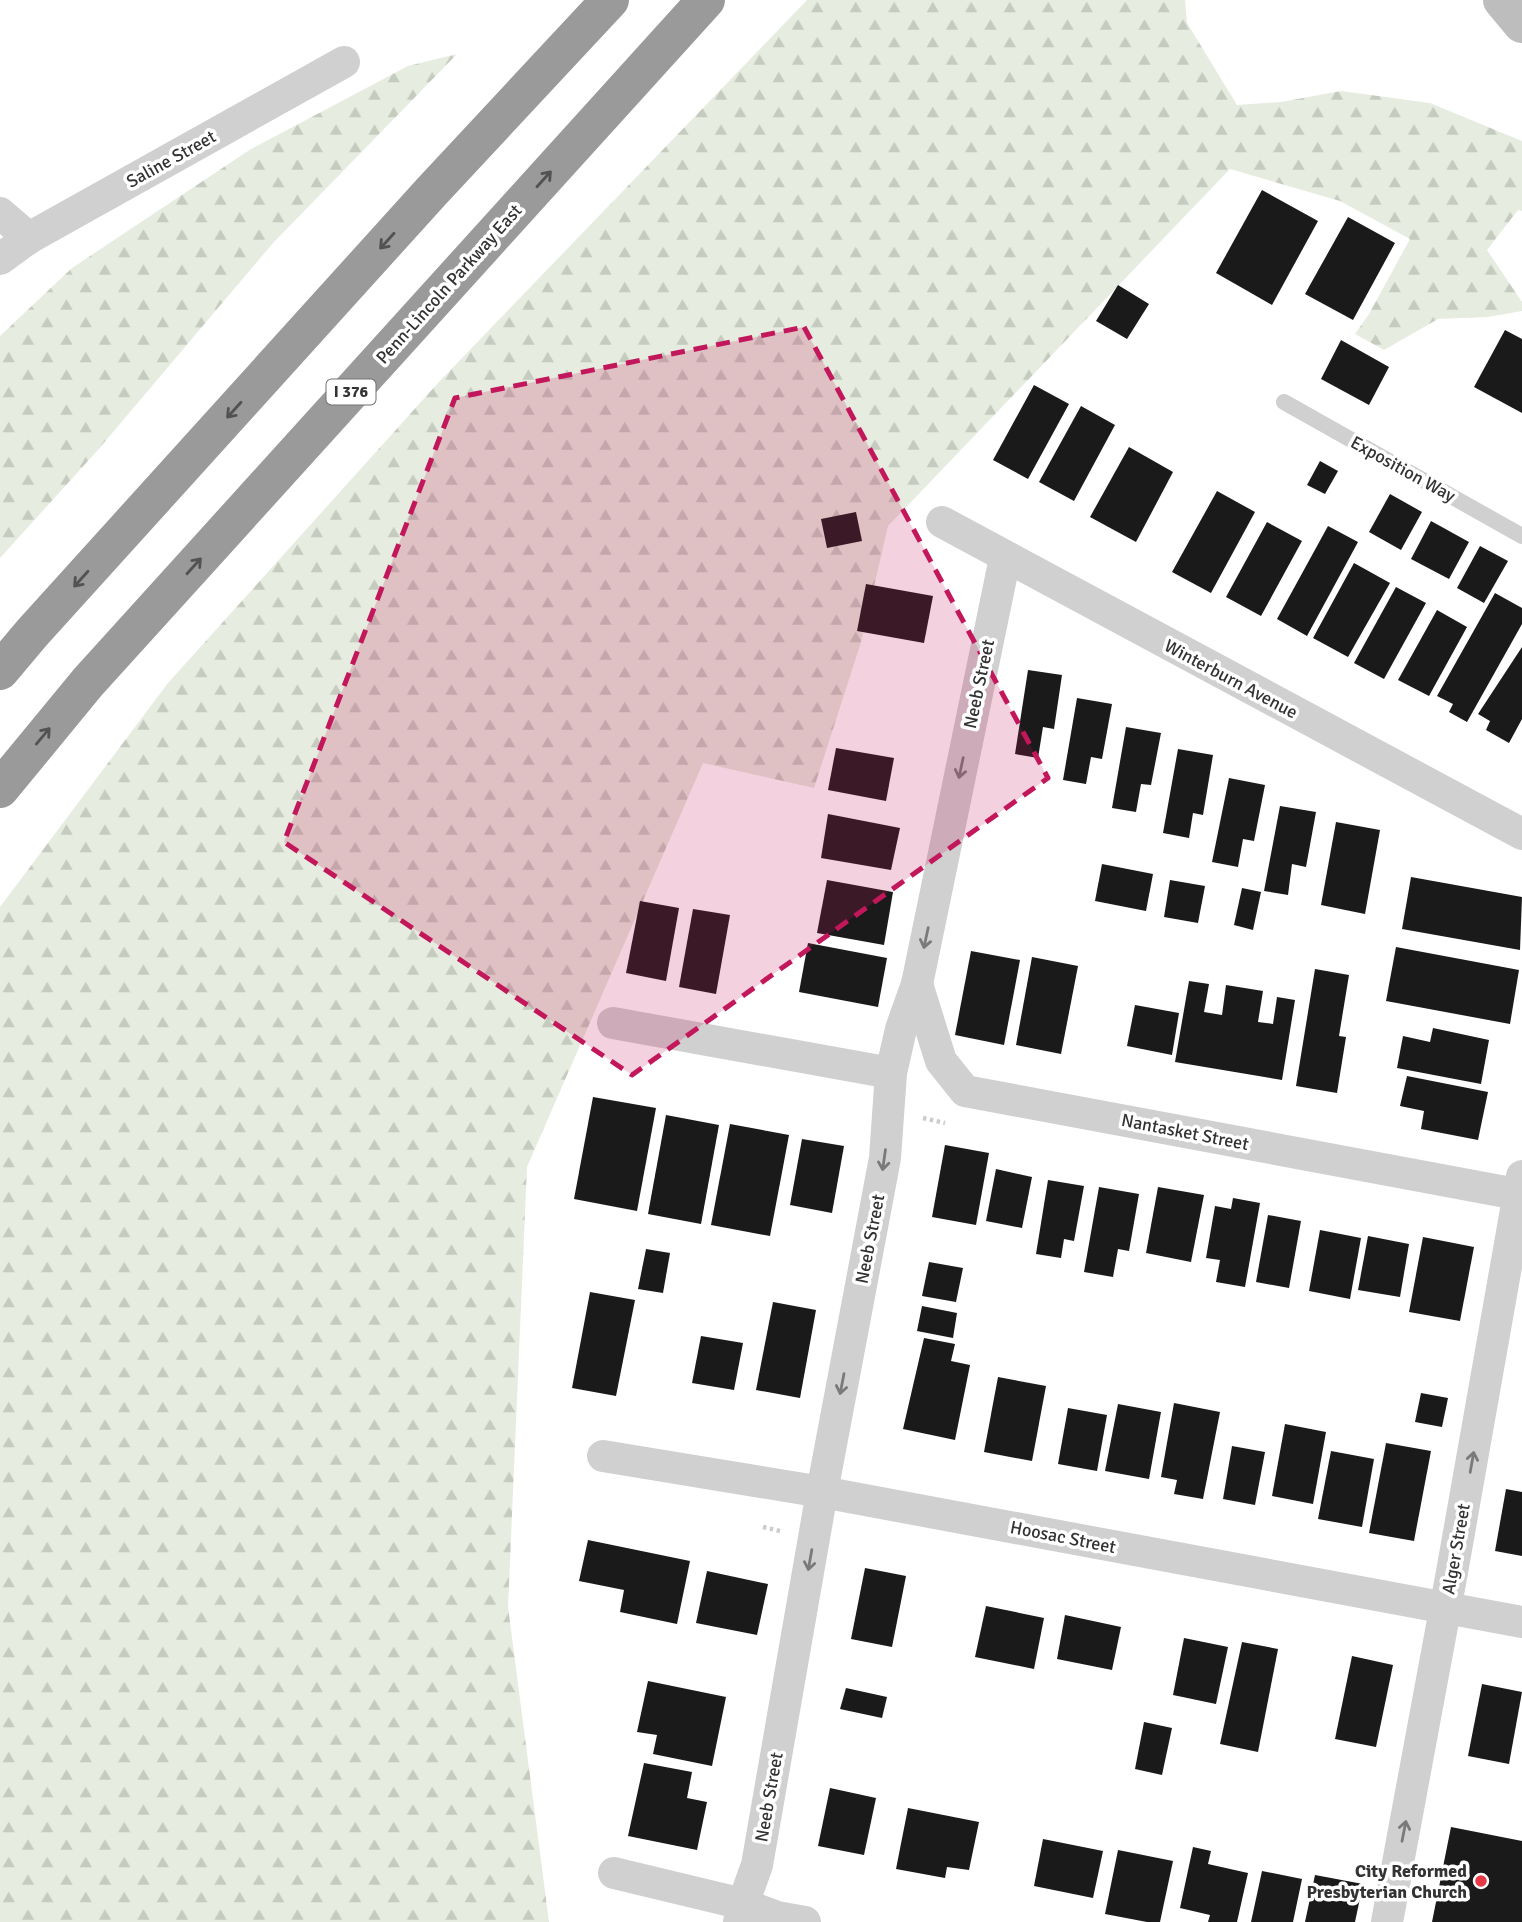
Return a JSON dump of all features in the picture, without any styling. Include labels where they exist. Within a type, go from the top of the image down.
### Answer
[{"type":"highway","points":[[432,191],[588,0]]},
{"type":"highway","points":[[0,671],[432,191],[610,0]]},
{"type":"highway","name":"Penn-Lincoln Parkway East","points":[[0,789],[88,682],[706,0]]},
{"type":"main road","points":[[1502,0],[1522,24]]},
{"type":"street","name":"Saline Street","points":[[0,259],[29,238],[344,62]]},
{"type":"street","points":[[0,213],[29,238]]},
{"type":"street","name":"Winterburn Avenue","points":[[942,522],[1522,834]]},
{"type":"street","name":"Neeb Street","points":[[741,1913],[757,1865],[822,1492],[885,1158],[891,1073],[901,1029],[917,984],[1005,558]]},
{"type":"street","name":"Nantasket Street","points":[[917,984],[941,1061],[965,1091],[1521,1189]]},
{"type":"street","points":[[613,1023],[891,1073]]},
{"type":"street","name":"Alger Street","points":[[1387,1922],[1521,1189]]},
{"type":"street","name":"Hoosac Street","points":[[603,1455],[822,1492],[1522,1622]]},
{"type":"street","points":[[614,1873],[741,1913],[805,1922]]},
{"type":"lane","name":"Exposition Way","points":[[1284,401],[1522,536]]},
{"type":"path","points":[[763,1527],[785,1532]]},
{"type":"highlighted area","points":[[804,327],[1048,778],[632,1075],[284,842],[455,398]]},
{"type":"green space","points":[[807,0],[1185,0],[1187,23],[1237,105],[1281,102],[1341,91],[1430,103],[1522,141],[1522,211],[1518,210],[1487,250],[1522,302],[1522,311],[1488,317],[1438,319],[1384,350],[1355,334],[1410,239],[1340,201],[1230,169],[888,526],[861,642],[814,788],[703,763],[527,1167],[508,1607],[549,1922],[0,1922],[0,907],[168,683],[438,383]]},
{"type":"green space","points":[[457,54],[273,243],[97,451],[0,558],[0,336],[72,268],[251,149],[408,66]]},
{"type":"building","points":[[1262,190],[1318,221],[1272,305],[1216,273]]},
{"type":"building","points":[[1348,217],[1395,243],[1353,320],[1305,294]]},
{"type":"building","points":[[1118,285],[1149,304],[1127,339],[1096,321]]},
{"type":"building","points":[[1505,330],[1522,339],[1522,413],[1474,387]]},
{"type":"building","points":[[1341,340],[1389,367],[1369,405],[1321,379]]},
{"type":"building","points":[[1034,385],[1069,404],[1028,479],[993,460]]},
{"type":"building","points":[[1081,406],[1115,425],[1074,501],[1039,482]]},
{"type":"building","points":[[1129,447],[1173,472],[1136,542],[1090,517]]},
{"type":"building","points":[[1320,461],[1338,471],[1325,494],[1307,485]]},
{"type":"building","points":[[1217,491],[1255,512],[1211,593],[1172,572]]},
{"type":"building","points":[[1390,494],[1422,512],[1401,550],[1369,532]]},
{"type":"building","points":[[856,512],[862,541],[827,548],[821,519]]},
{"type":"building","points":[[1431,521],[1469,542],[1449,579],[1411,559]]},
{"type":"building","points":[[1267,522],[1302,541],[1261,616],[1226,597]]},
{"type":"building","points":[[1328,526],[1358,542],[1307,636],[1277,619]]},
{"type":"building","points":[[1480,546],[1508,561],[1484,603],[1457,588]]},
{"type":"building","points":[[1354,563],[1390,583],[1348,657],[1313,638]]},
{"type":"building","points":[[866,584],[933,596],[924,643],[857,631]]},
{"type":"building","points":[[1396,587],[1426,603],[1384,679],[1354,663]]},
{"type":"building","points":[[1495,593],[1522,608],[1522,624],[1467,722],[1449,712],[1453,704],[1437,696]]},
{"type":"building","points":[[1437,610],[1467,627],[1429,696],[1398,680]]},
{"type":"building","points":[[1522,647],[1522,719],[1509,743],[1486,730],[1490,721],[1478,714]]},
{"type":"building","points":[[1028,670],[1062,675],[1054,729],[1043,727],[1038,758],[1015,754]]},
{"type":"building","points":[[1077,698],[1112,704],[1102,759],[1091,757],[1086,784],[1063,780]]},
{"type":"building","points":[[1126,727],[1161,733],[1151,785],[1141,784],[1136,812],[1112,808]]},
{"type":"building","points":[[836,748],[894,758],[886,801],[828,790]]},
{"type":"building","points":[[1178,749],[1213,755],[1203,815],[1193,813],[1189,838],[1163,833]]},
{"type":"building","points":[[1229,778],[1265,785],[1254,841],[1243,839],[1238,867],[1212,862]]},
{"type":"building","points":[[1280,806],[1316,812],[1306,867],[1292,864],[1288,895],[1264,891]]},
{"type":"building","points":[[828,814],[900,828],[891,870],[821,858]]},
{"type":"building","points":[[1336,822],[1380,830],[1365,914],[1321,905]]},
{"type":"building","points":[[1102,864],[1153,874],[1146,911],[1095,901]]},
{"type":"building","points":[[1411,877],[1522,897],[1520,950],[1402,929]]},
{"type":"building","points":[[827,880],[893,892],[884,945],[817,933]]},
{"type":"building","points":[[1170,880],[1205,886],[1198,923],[1164,917]]},
{"type":"building","points":[[1242,888],[1261,892],[1253,930],[1234,925]]},
{"type":"building","points":[[640,901],[679,908],[666,981],[626,973]]},
{"type":"building","points":[[693,909],[730,915],[716,994],[679,987]]},
{"type":"building","points":[[808,943],[887,958],[878,1007],[799,992]]},
{"type":"building","points":[[1396,947],[1519,970],[1510,1024],[1386,1001]]},
{"type":"building","points":[[971,951],[1020,960],[1004,1045],[955,1035]]},
{"type":"building","points":[[1032,957],[1078,966],[1061,1054],[1016,1045]]},
{"type":"building","points":[[1315,969],[1349,975],[1339,1036],[1346,1037],[1337,1093],[1296,1086]]},
{"type":"building","points":[[1189,981],[1209,984],[1204,1012],[1222,1015],[1226,985],[1263,991],[1258,1022],[1273,1024],[1277,997],[1295,1000],[1282,1080],[1175,1062]]},
{"type":"building","points":[[1135,1005],[1179,1013],[1172,1055],[1127,1046]]},
{"type":"building","points":[[1433,1028],[1489,1040],[1481,1084],[1397,1068],[1403,1036],[1430,1042]]},
{"type":"building","points":[[1407,1076],[1488,1092],[1478,1140],[1421,1129],[1424,1111],[1400,1106]]},
{"type":"building","points":[[593,1097],[656,1108],[637,1211],[574,1199]]},
{"type":"building","points":[[666,1115],[719,1125],[701,1224],[648,1214]]},
{"type":"building","points":[[730,1124],[789,1135],[770,1236],[711,1225]]},
{"type":"building","points":[[802,1139],[844,1146],[832,1213],[790,1205]]},
{"type":"building","points":[[945,1145],[989,1153],[976,1225],[932,1217]]},
{"type":"building","points":[[996,1169],[1032,1177],[1022,1228],[986,1221]]},
{"type":"building","points":[[1048,1180],[1084,1186],[1074,1241],[1064,1239],[1061,1258],[1036,1254]]},
{"type":"building","points":[[1099,1187],[1139,1194],[1129,1251],[1118,1249],[1113,1277],[1084,1272]]},
{"type":"building","points":[[1158,1187],[1204,1195],[1191,1262],[1146,1253]]},
{"type":"building","points":[[1233,1198],[1260,1203],[1245,1287],[1216,1282],[1220,1260],[1206,1258],[1215,1206],[1231,1209]]},
{"type":"building","points":[[1268,1215],[1301,1221],[1289,1288],[1256,1282]]},
{"type":"building","points":[[1320,1230],[1361,1238],[1350,1299],[1309,1291]]},
{"type":"building","points":[[1368,1236],[1409,1244],[1400,1297],[1358,1290]]},
{"type":"building","points":[[1423,1237],[1474,1247],[1460,1321],[1409,1312]]},
{"type":"building","points":[[646,1249],[670,1253],[663,1293],[638,1289]]},
{"type":"building","points":[[929,1262],[963,1268],[956,1302],[922,1296]]},
{"type":"building","points":[[590,1292],[635,1300],[616,1396],[572,1388]]},
{"type":"building","points":[[773,1302],[816,1310],[800,1398],[756,1390]]},
{"type":"building","points":[[922,1306],[957,1313],[953,1338],[917,1331]]},
{"type":"building","points":[[701,1336],[743,1343],[734,1390],[692,1383]]},
{"type":"building","points":[[924,1338],[955,1344],[951,1361],[970,1365],[955,1440],[903,1429]]},
{"type":"building","points":[[998,1377],[1046,1386],[1032,1461],[984,1452]]},
{"type":"building","points":[[1421,1393],[1448,1398],[1442,1427],[1415,1422]]},
{"type":"building","points":[[1174,1403],[1220,1412],[1203,1499],[1174,1494],[1177,1480],[1161,1477]]},
{"type":"building","points":[[1118,1404],[1161,1412],[1149,1479],[1105,1471]]},
{"type":"building","points":[[1068,1408],[1107,1415],[1097,1471],[1058,1464]]},
{"type":"building","points":[[1285,1424],[1326,1432],[1313,1504],[1272,1496]]},
{"type":"building","points":[[1386,1443],[1431,1451],[1414,1541],[1369,1533]]},
{"type":"building","points":[[1232,1446],[1265,1452],[1255,1505],[1223,1499]]},
{"type":"building","points":[[1331,1451],[1374,1459],[1362,1527],[1318,1519]]},
{"type":"building","points":[[1506,1489],[1522,1492],[1522,1556],[1495,1551]]},
{"type":"building","points":[[588,1540],[690,1561],[677,1624],[620,1612],[624,1590],[579,1581]]},
{"type":"building","points":[[865,1568],[906,1576],[892,1647],[851,1639]]},
{"type":"building","points":[[707,1571],[768,1584],[757,1635],[696,1623]]},
{"type":"building","points":[[986,1606],[1044,1618],[1034,1669],[975,1657]]},
{"type":"building","points":[[1065,1615],[1121,1627],[1112,1670],[1057,1659]]},
{"type":"building","points":[[1184,1638],[1228,1647],[1216,1704],[1173,1695]]},
{"type":"building","points":[[1242,1642],[1278,1649],[1258,1752],[1220,1744]]},
{"type":"building","points":[[1352,1656],[1393,1665],[1376,1747],[1335,1739]]},
{"type":"building","points":[[648,1681],[726,1697],[712,1766],[653,1754],[657,1735],[637,1732]]},
{"type":"building","points":[[1482,1684],[1522,1692],[1509,1764],[1468,1756]]},
{"type":"building","points":[[846,1688],[887,1697],[882,1718],[840,1709]]},
{"type":"building","points":[[1144,1722],[1172,1728],[1162,1775],[1135,1769]]},
{"type":"building","points":[[644,1763],[692,1772],[687,1798],[707,1802],[697,1850],[628,1836]]},
{"type":"building","points":[[830,1788],[876,1798],[864,1855],[818,1846]]},
{"type":"building","points":[[908,1808],[979,1822],[969,1870],[947,1867],[945,1878],[896,1869]]},
{"type":"building","name":"City Reformed Presbyterian Church","points":[[1451,1827],[1522,1841],[1522,1922],[1432,1922]]},
{"type":"building","points":[[1043,1839],[1103,1851],[1093,1898],[1034,1886]]},
{"type":"building","points":[[1193,1847],[1211,1851],[1208,1864],[1248,1873],[1237,1922],[1208,1922],[1210,1915],[1180,1908]]},
{"type":"building","points":[[1118,1850],[1173,1861],[1160,1922],[1105,1914]]},
{"type":"building","points":[[1262,1871],[1302,1879],[1293,1922],[1251,1922]]},
{"type":"building","points":[[1315,1875],[1363,1884],[1355,1922],[1305,1922]]},
{"type":"place","name":"City Reformed Presbyterian Church","points":[[1481,1881]]}]
